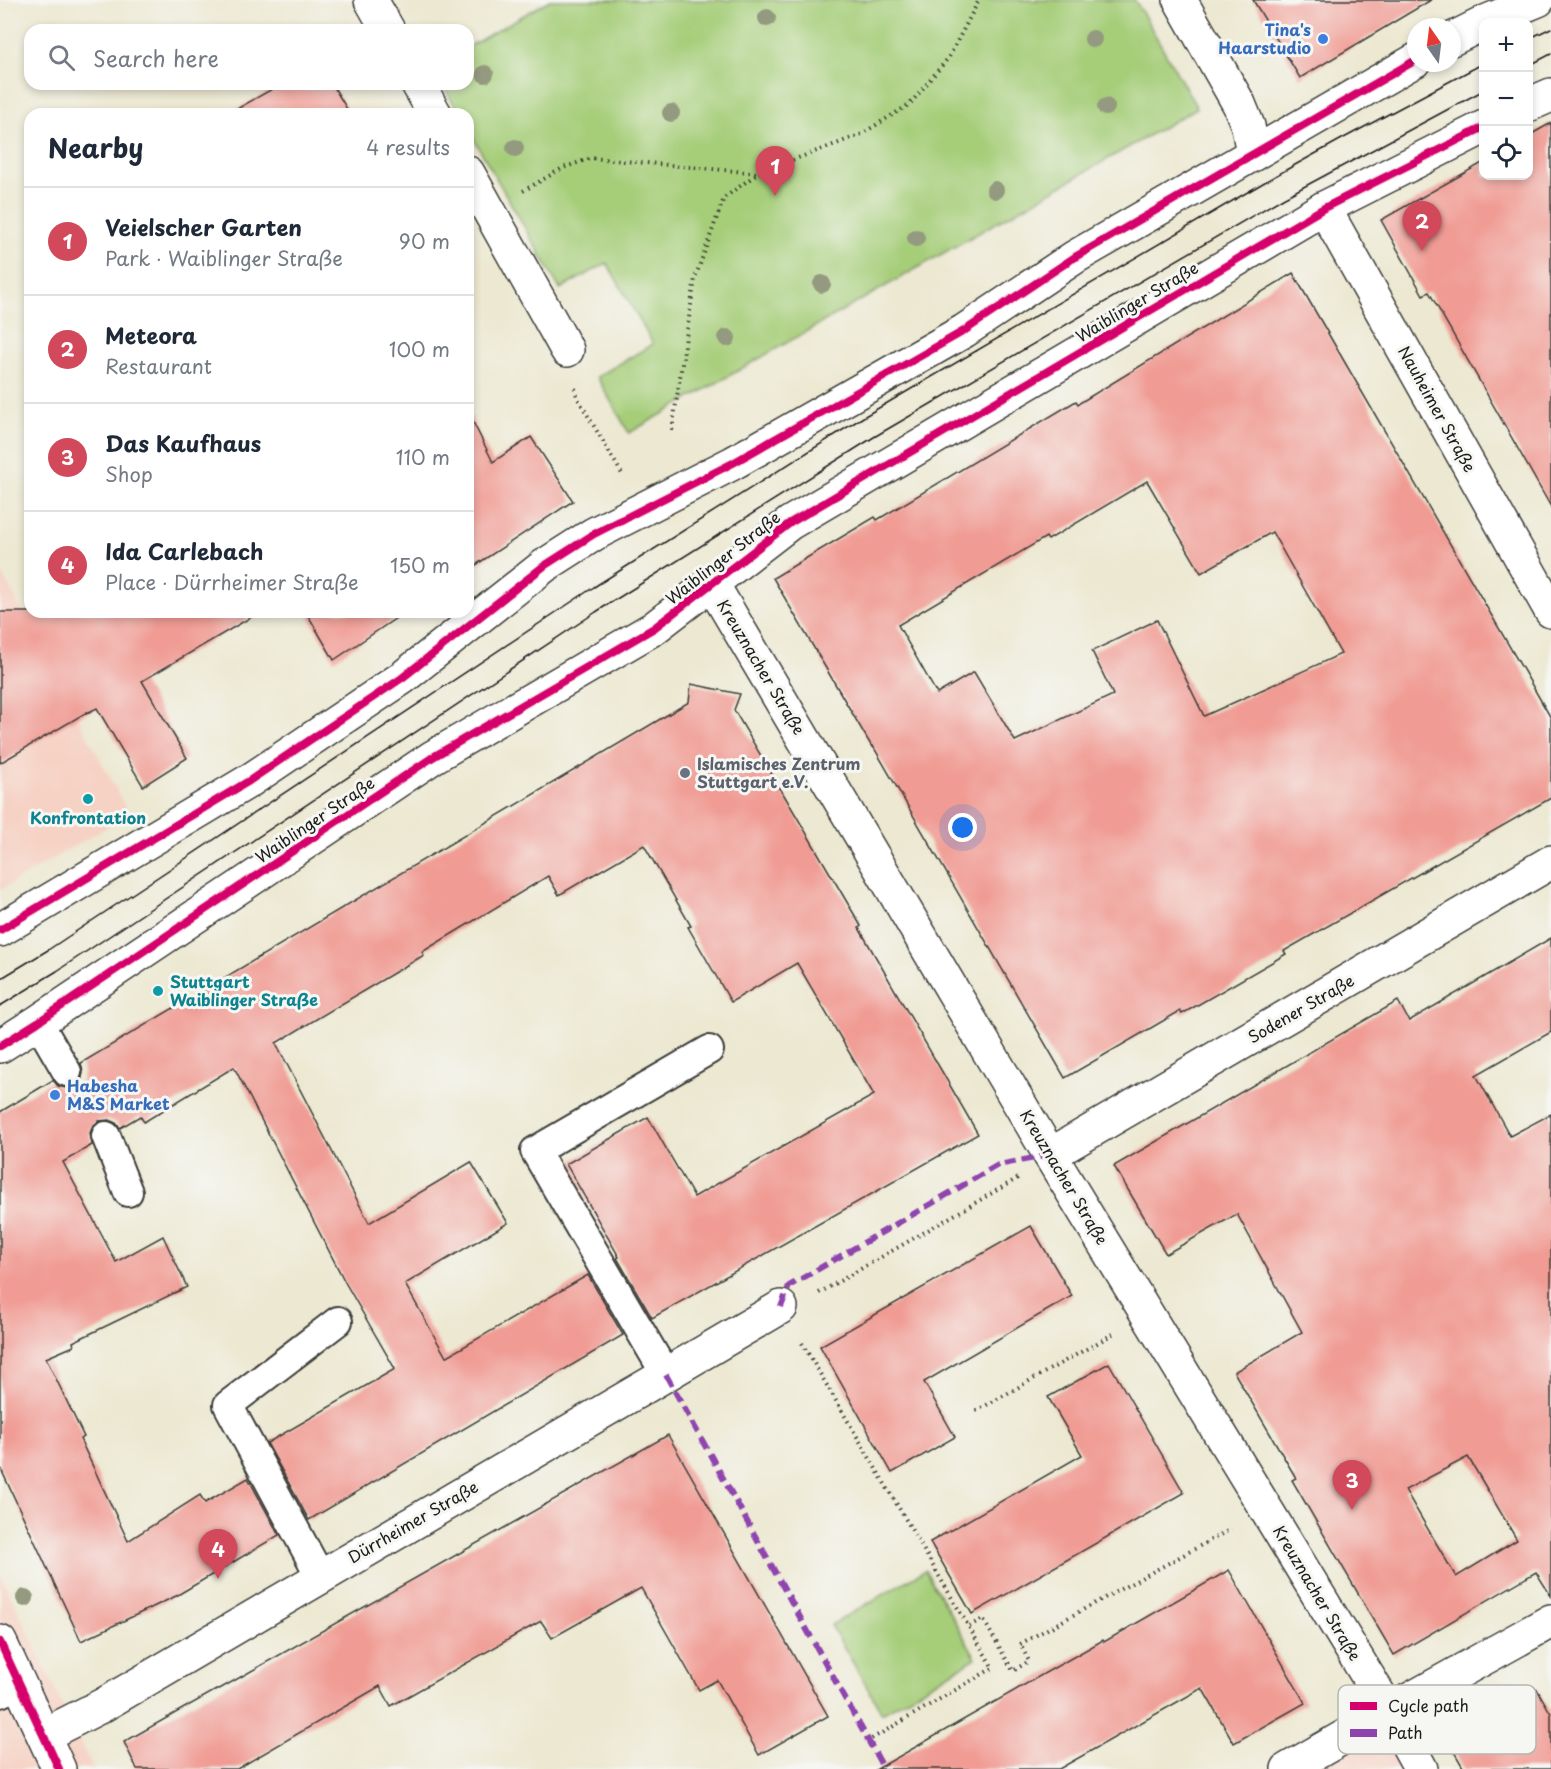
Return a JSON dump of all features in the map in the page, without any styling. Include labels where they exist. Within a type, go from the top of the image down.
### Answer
[{"type":"street","points":[[371,0],[385,24]]},
{"type":"street","points":[[1180,0],[1239,104],[1248,126],[1253,154]]},
{"type":"street","points":[[1496,18],[1538,0]]},
{"type":"street","points":[[1461,34],[1479,26]]},
{"type":"street","points":[[0,930],[249,781],[402,678],[544,566],[594,534],[733,463],[954,336],[1075,257],[1407,65]]},
{"type":"street","points":[[421,90],[432,108]]},
{"type":"street","points":[[1533,103],[1551,95]]},
{"type":"street","name":"Waiblinger Straße","points":[[0,1046],[433,757],[654,628],[790,523],[1324,208],[1479,130]]},
{"type":"street","points":[[474,184],[567,350]]},
{"type":"street","name":"Nauheimer Straße","points":[[1324,208],[1551,611]]},
{"type":"street","name":"Kreuznacher Straße","points":[[712,584],[1050,1155],[1373,1685]]},
{"type":"street","name":"Sodener Straße","points":[[1050,1155],[1551,862]]},
{"type":"street","name":"Dürrheimer Straße","points":[[44,1735],[103,1705],[781,1307]]},
{"type":"street","points":[[1436,1685],[1551,1621]]},
{"type":"street","points":[[0,1642],[10,1688],[44,1735],[59,1769]]},
{"type":"street","points":[[1288,1769],[1338,1740]]},
{"type":"street","name":"Kreuznacher Straße","points":[[1413,1754],[1421,1769]]},
{"type":"lane","points":[[38,1022],[67,1072]]},
{"type":"lane","points":[[666,1374],[535,1151],[709,1050]]},
{"type":"lane","points":[[106,1136],[128,1192]]},
{"type":"lane","points":[[320,1576],[228,1405],[338,1321]]},
{"type":"path","points":[[672,430],[695,278],[724,198],[758,173],[860,135],[910,104],[949,57],[979,0]]},
{"type":"path","points":[[489,210],[563,168],[591,158],[758,173]]},
{"type":"path","points":[[567,350],[577,397],[643,509]]},
{"type":"path","points":[[817,1294],[1009,1185],[1050,1155]]},
{"type":"path","points":[[781,1307],[993,1668],[868,1741]]},
{"type":"path","points":[[976,1411],[1148,1315]]},
{"type":"path","points":[[969,1626],[983,1619],[1012,1671],[1029,1661],[1020,1644],[1266,1510]]},
{"type":"shaded area","points":[[0,570],[129,814],[0,890]]},
{"type":"shaded area","points":[[0,1573],[93,1769],[0,1769]]},
{"type":"shaded area","points":[[1338,1750],[1338,1754],[1401,1754],[1410,1769],[1303,1769]]},
{"type":"green space","points":[[550,0],[1135,0],[1197,108],[629,433],[597,377],[653,344],[607,263],[560,289],[474,139],[474,108],[456,108],[446,90],[474,90],[474,44]]},
{"type":"green space","points":[[925,1570],[976,1658],[882,1713],[831,1625]]},
{"type":"building","points":[[1253,0],[1431,0],[1300,78]]},
{"type":"building","points":[[270,90],[336,90],[346,108],[239,108]]},
{"type":"building","points":[[1551,123],[1551,507],[1429,292],[1423,295],[1381,220],[1479,165],[1479,180],[1533,180],[1533,133]]},
{"type":"building","points":[[1293,273],[1551,718],[1551,798],[1284,951],[1286,954],[1182,1014],[1180,1011],[1065,1078],[773,578],[875,517],[877,520],[1076,401],[1078,404]],"holes":[[[1147,481],[1201,573],[1272,532],[1341,654],[1204,716],[1157,620],[1092,651],[1113,695],[1015,741],[974,672],[937,694],[898,625],[1046,537],[1048,540]]]},
{"type":"building","points":[[474,424],[493,462],[531,437],[573,501],[474,566]]},
{"type":"building","points":[[0,612],[24,612],[24,618],[250,618],[142,681],[187,758],[143,786],[97,708],[0,763]]},
{"type":"building","points":[[310,618],[396,618],[334,660]]},
{"type":"building","points":[[691,684],[740,694],[734,710],[861,926],[859,928],[978,1134],[652,1318],[566,1164],[648,1117],[694,1197],[874,1095],[797,963],[731,1002],[688,927],[691,926],[644,845],[559,895],[548,876],[422,952],[424,955],[276,1043],[369,1223],[471,1162],[508,1223],[405,1284],[446,1357],[588,1275],[623,1335],[309,1520],[267,1443],[395,1369],[346,1284],[234,1067],[144,1122],[140,1116],[120,1128],[109,1120],[99,1121],[90,1133],[92,1145],[63,1162],[116,1262],[163,1236],[187,1287],[73,1342],[74,1346],[46,1358],[84,1437],[80,1439],[128,1541],[200,1495],[205,1503],[248,1478],[279,1535],[176,1596],[81,1641],[0,1467],[0,1112],[53,1080],[58,1086],[66,1088],[76,1086],[81,1081],[83,1073],[81,1063],[689,702]]},
{"type":"building","points":[[1551,938],[1551,1032],[1476,1075],[1510,1136],[1551,1114],[1551,1596],[1536,1572],[1394,1655],[1292,1480],[1296,1478],[1234,1372],[1302,1332],[1237,1214],[1166,1254],[1114,1166],[1398,1001],[1409,1021]],"holes":[[[1468,1457],[1517,1540],[1456,1577],[1405,1490]]]},
{"type":"building","points":[[1031,1226],[1072,1296],[924,1382],[955,1437],[892,1473],[820,1346]]},
{"type":"building","points":[[1109,1363],[1184,1493],[972,1614],[930,1542],[1082,1455],[1048,1397]]},
{"type":"building","points":[[668,1435],[828,1716],[759,1755],[717,1680],[699,1690],[641,1588],[552,1638],[541,1621],[391,1706],[380,1686],[237,1769],[137,1769],[124,1742]]},
{"type":"building","points":[[1229,1570],[1305,1703],[1234,1743],[1202,1688],[1059,1769],[877,1769],[1103,1640],[1104,1642]]},
{"type":"building","points":[[1536,1690],[1551,1714],[1551,1769],[1464,1769],[1455,1754],[1536,1754]]},
{"type":"tram line","points":[[1533,37],[1551,28]]},
{"type":"tram line","points":[[1533,63],[1551,54]]},
{"type":"tram line","points":[[0,979],[48,950],[594,587],[865,416],[1275,176],[1479,66]]},
{"type":"tram line","points":[[0,1006],[57,971],[596,612],[874,437],[1283,198],[1479,93]]},
{"type":"marked path","points":[[781,1307],[789,1286],[998,1165],[1050,1155]]},
{"type":"marked path","points":[[666,1375],[884,1769]]},
{"type":"cycle path","points":[[0,930],[249,781],[402,678],[544,566],[594,534],[733,463],[964,331],[1075,257],[1407,65]]},
{"type":"cycle path","points":[[0,1046],[433,757],[654,628],[790,523],[1324,208],[1479,130]]},
{"type":"cycle path","points":[[0,1642],[59,1769]]},
{"type":"place","name":"Tina's Haarstudio","points":[[1323,39]]},
{"type":"place","name":"Veielscher Garten","points":[[775,196]]},
{"type":"place","name":"Meteora","points":[[1422,251]]},
{"type":"place","name":"Islamisches Zentrum Stuttgart e.V.","points":[[685,773]]},
{"type":"place","name":"Konfrontation","points":[[88,799]]},
{"type":"place","name":"Stuttgart Waiblinger Straße","points":[[158,991]]},
{"type":"place","name":"Habesha M&S Market","points":[[55,1095]]},
{"type":"place","name":"Das Kaufhaus","points":[[1352,1510]]},
{"type":"place","name":"Ida Carlebach","points":[[218,1579]]}]
